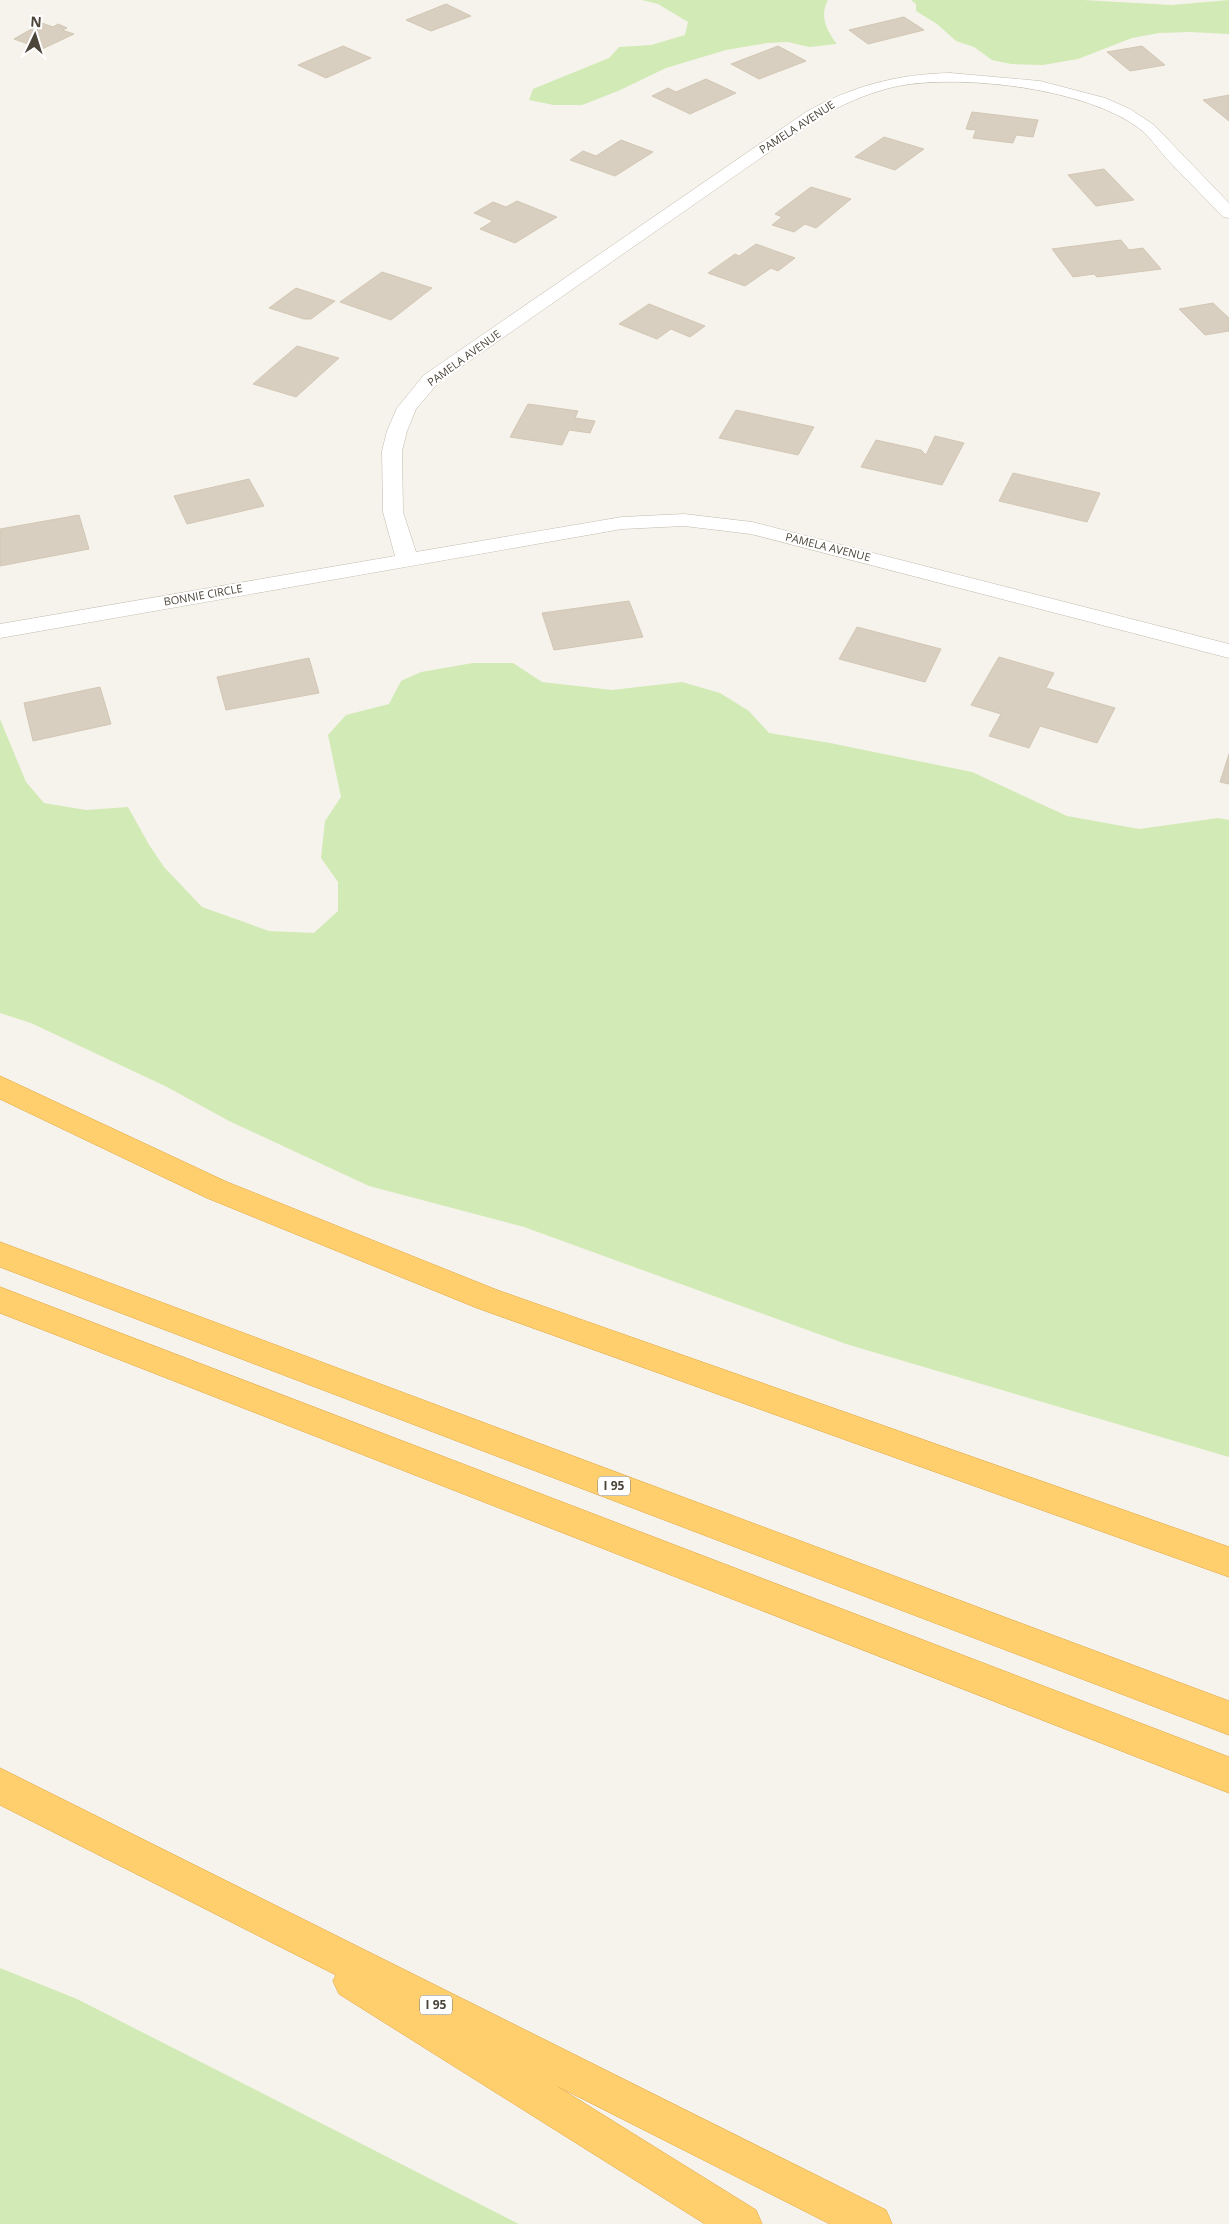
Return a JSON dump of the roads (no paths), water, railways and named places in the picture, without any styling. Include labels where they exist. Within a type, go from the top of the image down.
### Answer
[{"type":"highway","points":[[0,1087],[217,1190],[487,1299],[1229,1562]]},
{"type":"highway","name":"I 95","points":[[0,1254],[1229,1718]]},
{"type":"highway","points":[[0,1300],[1229,1775]]},
{"type":"highway","name":"I 95","points":[[0,1786],[872,2224]]},
{"type":"highway","points":[[211,1893],[742,2224]]},
{"type":"street","name":"PAMELA AVENUE","points":[[1229,213],[1144,125],[1102,102],[1052,88],[987,79],[925,78],[878,87],[835,101],[812,115],[431,379],[407,408],[397,431],[392,451],[392,512],[407,559],[622,523],[684,520],[752,528],[1229,651]]},
{"type":"street","name":"BONNIE CIRCLE","points":[[0,631],[407,559]]}]
